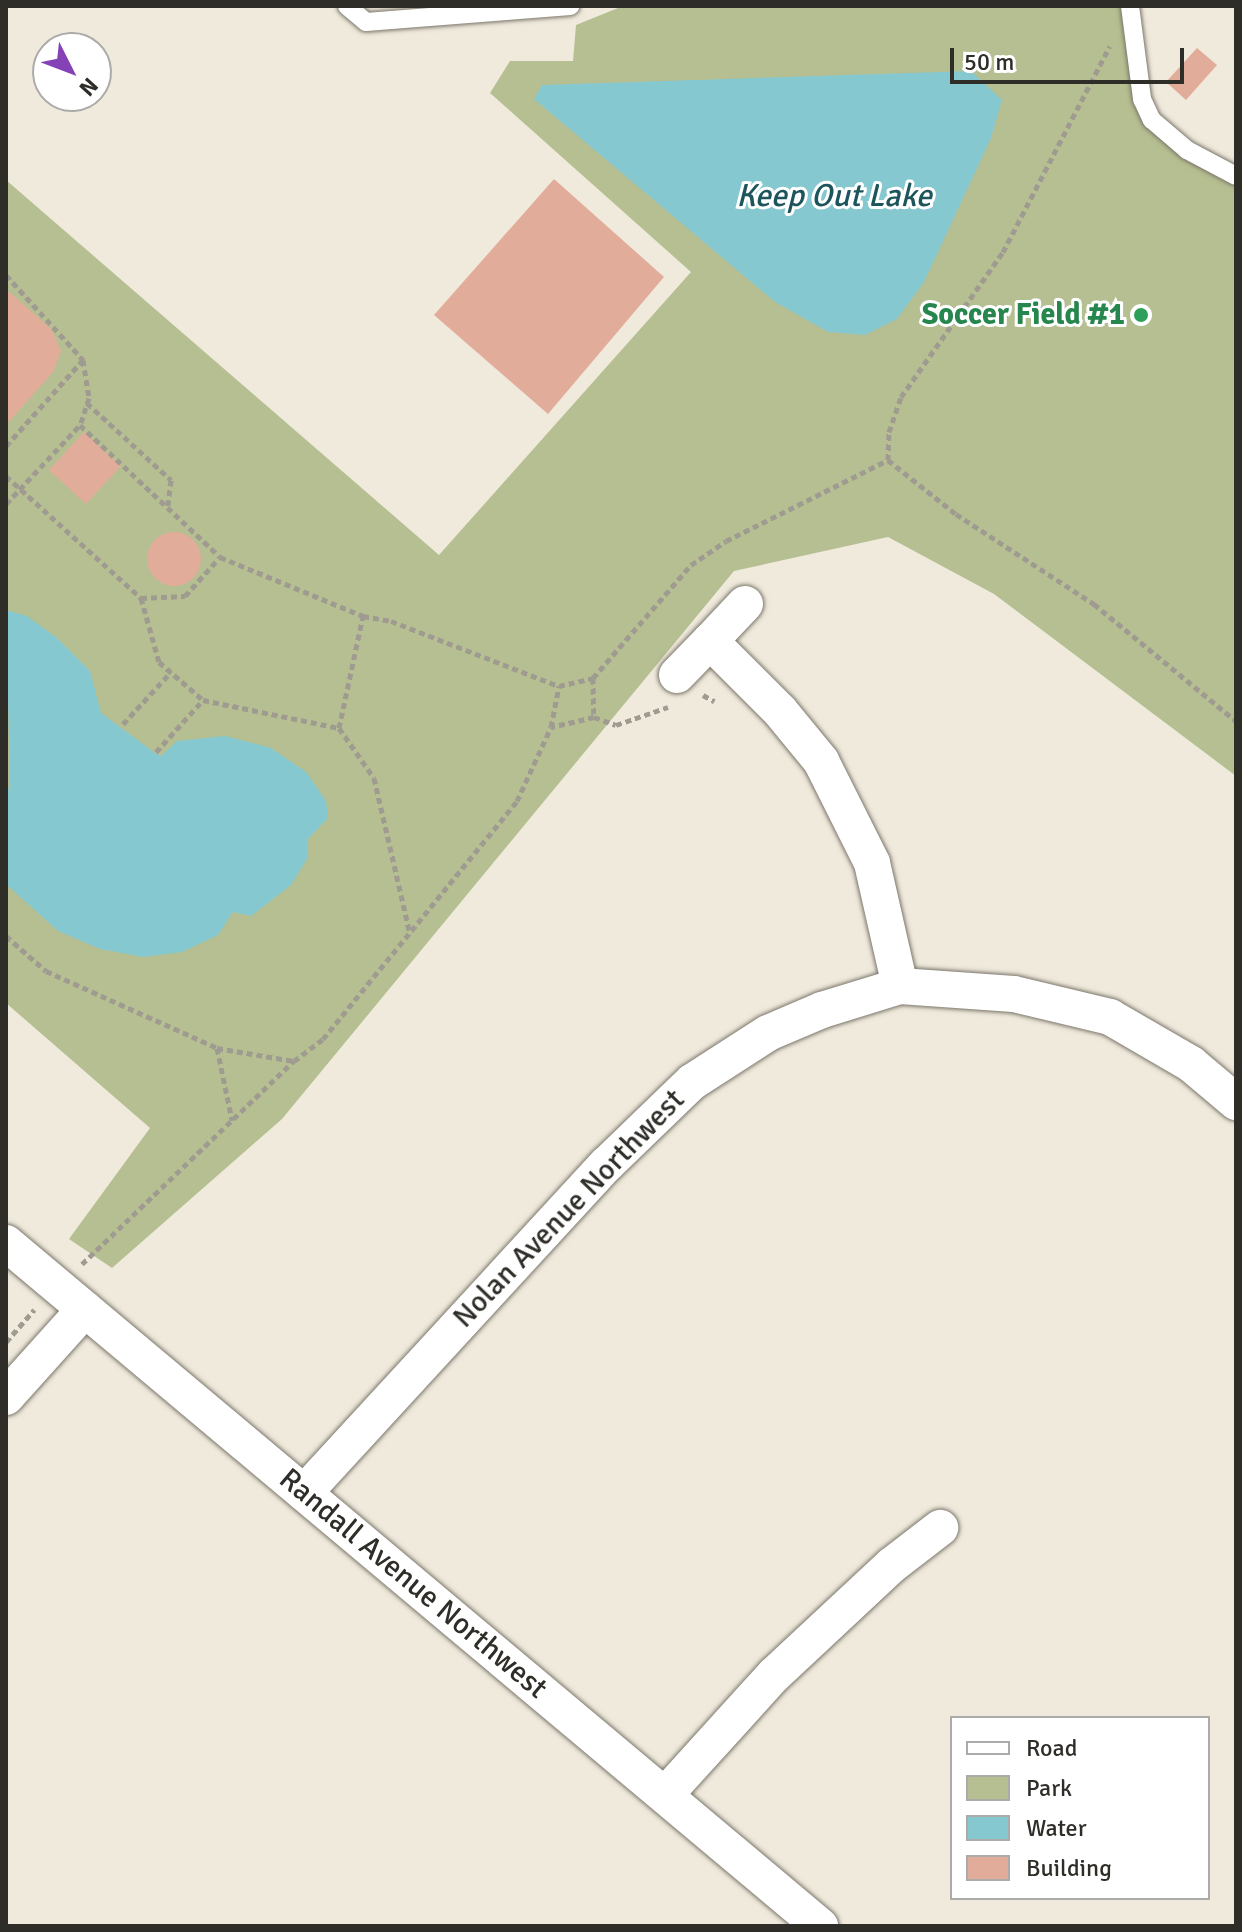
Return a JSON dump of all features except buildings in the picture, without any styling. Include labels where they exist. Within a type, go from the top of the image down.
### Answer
[{"type":"street","points":[[683,691],[710,641],[745,604]]},
{"type":"street","points":[[710,641],[780,711],[821,761],[847,806],[872,863],[900,986]]},
{"type":"street","name":"Nolan Avenue Northwest","points":[[304,1493],[607,1164],[692,1082],[768,1033],[822,1010],[900,986],[1014,994],[1110,1017],[1191,1064],[1236,1102]]},
{"type":"street","name":"Randall Avenue Northwest","points":[[6,1243],[820,1926]]},
{"type":"street","points":[[6,1397],[85,1309]]},
{"type":"street","points":[[665,1795],[774,1675],[892,1565],[940,1528]]},
{"type":"lane","points":[[347,6],[366,22],[570,6]]},
{"type":"lane","points":[[1130,6],[1131,39],[1142,99],[1152,120],[1187,150],[1236,176]]},
{"type":"path","points":[[888,460],[889,432],[901,397],[1003,252],[1113,41],[1131,39]]},
{"type":"path","points":[[6,275],[83,360],[87,403],[80,425],[6,504]]},
{"type":"path","points":[[6,446],[83,360]]},
{"type":"path","points":[[87,403],[171,480],[168,507]]},
{"type":"path","points":[[80,425],[220,557],[363,616],[391,621],[559,686],[593,678],[691,565],[726,541],[888,460]]},
{"type":"path","points":[[888,460],[956,514],[1094,604],[1236,721]]},
{"type":"path","points":[[6,476],[141,598],[159,662],[203,700],[339,728],[374,778],[410,934]]},
{"type":"path","points":[[141,598],[185,596],[220,557]]},
{"type":"path","points":[[339,728],[363,616]]},
{"type":"path","points":[[123,724],[170,673]]},
{"type":"path","points":[[593,678],[594,717]]},
{"type":"path","points":[[6,1342],[58,1285],[294,1061],[323,1039],[517,801],[551,727],[559,686]]},
{"type":"path","points":[[551,727],[594,717],[616,725],[683,691],[699,693],[714,701]]},
{"type":"path","points":[[156,752],[203,700]]},
{"type":"path","points":[[6,936],[46,971],[217,1048],[294,1061]]},
{"type":"path","points":[[217,1048],[232,1120]]},
{"type":"green space","points":[[623,6],[1130,6],[1152,120],[1236,176],[1236,776],[994,594],[888,537],[734,571],[282,1119],[112,1268],[69,1239],[150,1128],[6,1003],[6,180],[439,555],[691,272],[490,93],[510,61],[573,61],[576,25]]},
{"type":"water","name":"Keep Out Lake","points":[[971,71],[1002,100],[991,138],[924,282],[897,319],[865,335],[828,332],[775,302],[534,99],[542,85]]},
{"type":"water","points":[[6,610],[27,616],[57,638],[90,671],[101,713],[155,753],[161,756],[177,741],[225,736],[271,748],[306,772],[326,801],[328,818],[308,839],[307,859],[291,885],[251,916],[233,912],[218,935],[182,952],[143,957],[100,949],[58,931],[6,884],[6,791],[10,787]]},
{"type":"place","name":"Soccer Field #1","points":[[1141,315]]}]
